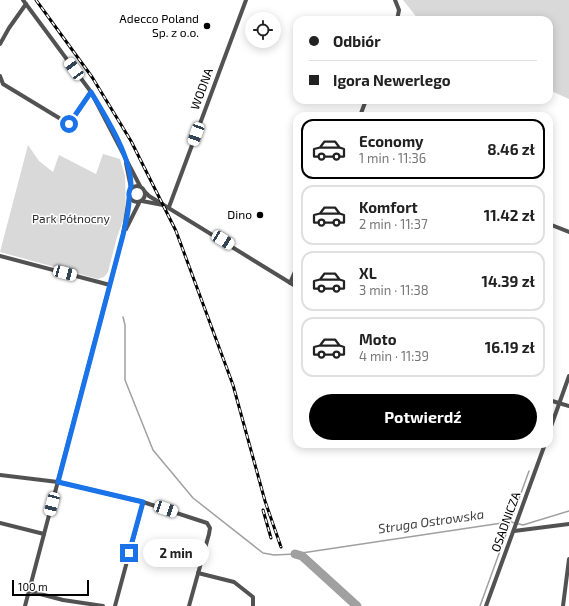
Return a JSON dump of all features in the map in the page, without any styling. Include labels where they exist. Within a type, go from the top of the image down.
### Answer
[{"type":"street","points":[[23,0],[91,92],[125,159],[145,192],[293,285]]},
{"type":"street","name":"WODNA","points":[[169,207],[246,0]]},
{"type":"street","points":[[395,0],[399,10],[398,16]]},
{"type":"street","points":[[0,44],[26,4]]},
{"type":"street","points":[[0,76],[3,84],[69,124],[91,92]]},
{"type":"street","points":[[25,606],[123,235],[131,188],[125,159]]},
{"type":"street","points":[[131,188],[140,186]]},
{"type":"street","points":[[123,235],[145,197],[145,192]]},
{"type":"street","points":[[130,198],[134,202],[169,207]]},
{"type":"street","points":[[553,226],[569,232]]},
{"type":"street","points":[[0,256],[110,285]]},
{"type":"street","points":[[290,283],[293,276]]},
{"type":"street","points":[[553,420],[569,376]]},
{"type":"street","points":[[553,401],[569,406]]},
{"type":"street","name":"OSADNICZA","points":[[486,606],[544,448]]},
{"type":"street","points":[[0,475],[58,482],[143,502],[207,524],[210,528],[209,534],[189,606]]},
{"type":"street","points":[[115,606],[143,502]]},
{"type":"street","points":[[0,523],[44,534]]},
{"type":"street","points":[[514,530],[569,524]]},
{"type":"street","points":[[563,606],[569,559]]},
{"type":"street","points":[[198,573],[234,582],[253,597],[253,606]]},
{"type":"street","points":[[29,590],[63,600],[103,606]]},
{"type":"green space","points":[[403,0],[569,0],[569,99],[553,92],[553,16],[416,16]]},
{"type":"green space","name":"Park Północny","points":[[28,145],[39,161],[53,172],[59,155],[96,174],[103,154],[120,159],[125,176],[126,212],[117,237],[108,272],[104,277],[98,279],[0,252]]},
{"type":"waterway","name":"Struga Ostrowska","points":[[123,317],[125,325],[125,380],[153,450],[193,498],[263,553],[274,555],[295,554],[502,523],[511,522],[523,525],[569,511]]},
{"type":"waterway","points":[[480,606],[529,471]]},
{"type":"waterway","name":"Struga Ostrowska","points":[[295,554],[302,556],[357,606]]},
{"type":"railway","points":[[36,0],[92,77],[131,141],[176,231],[233,385],[265,501],[281,547]]},
{"type":"railway","points":[[263,510],[271,538]]},
{"type":"place","name":"Adecco Poland Sp. z o.o.","points":[[207,26]]},
{"type":"place","name":"Dino","points":[[260,215]]},
{"type":"route","points":[[69,124],[91,92],[121,148],[130,178],[131,188],[129,190],[130,204],[123,235],[58,482],[143,502],[129,553]]}]
